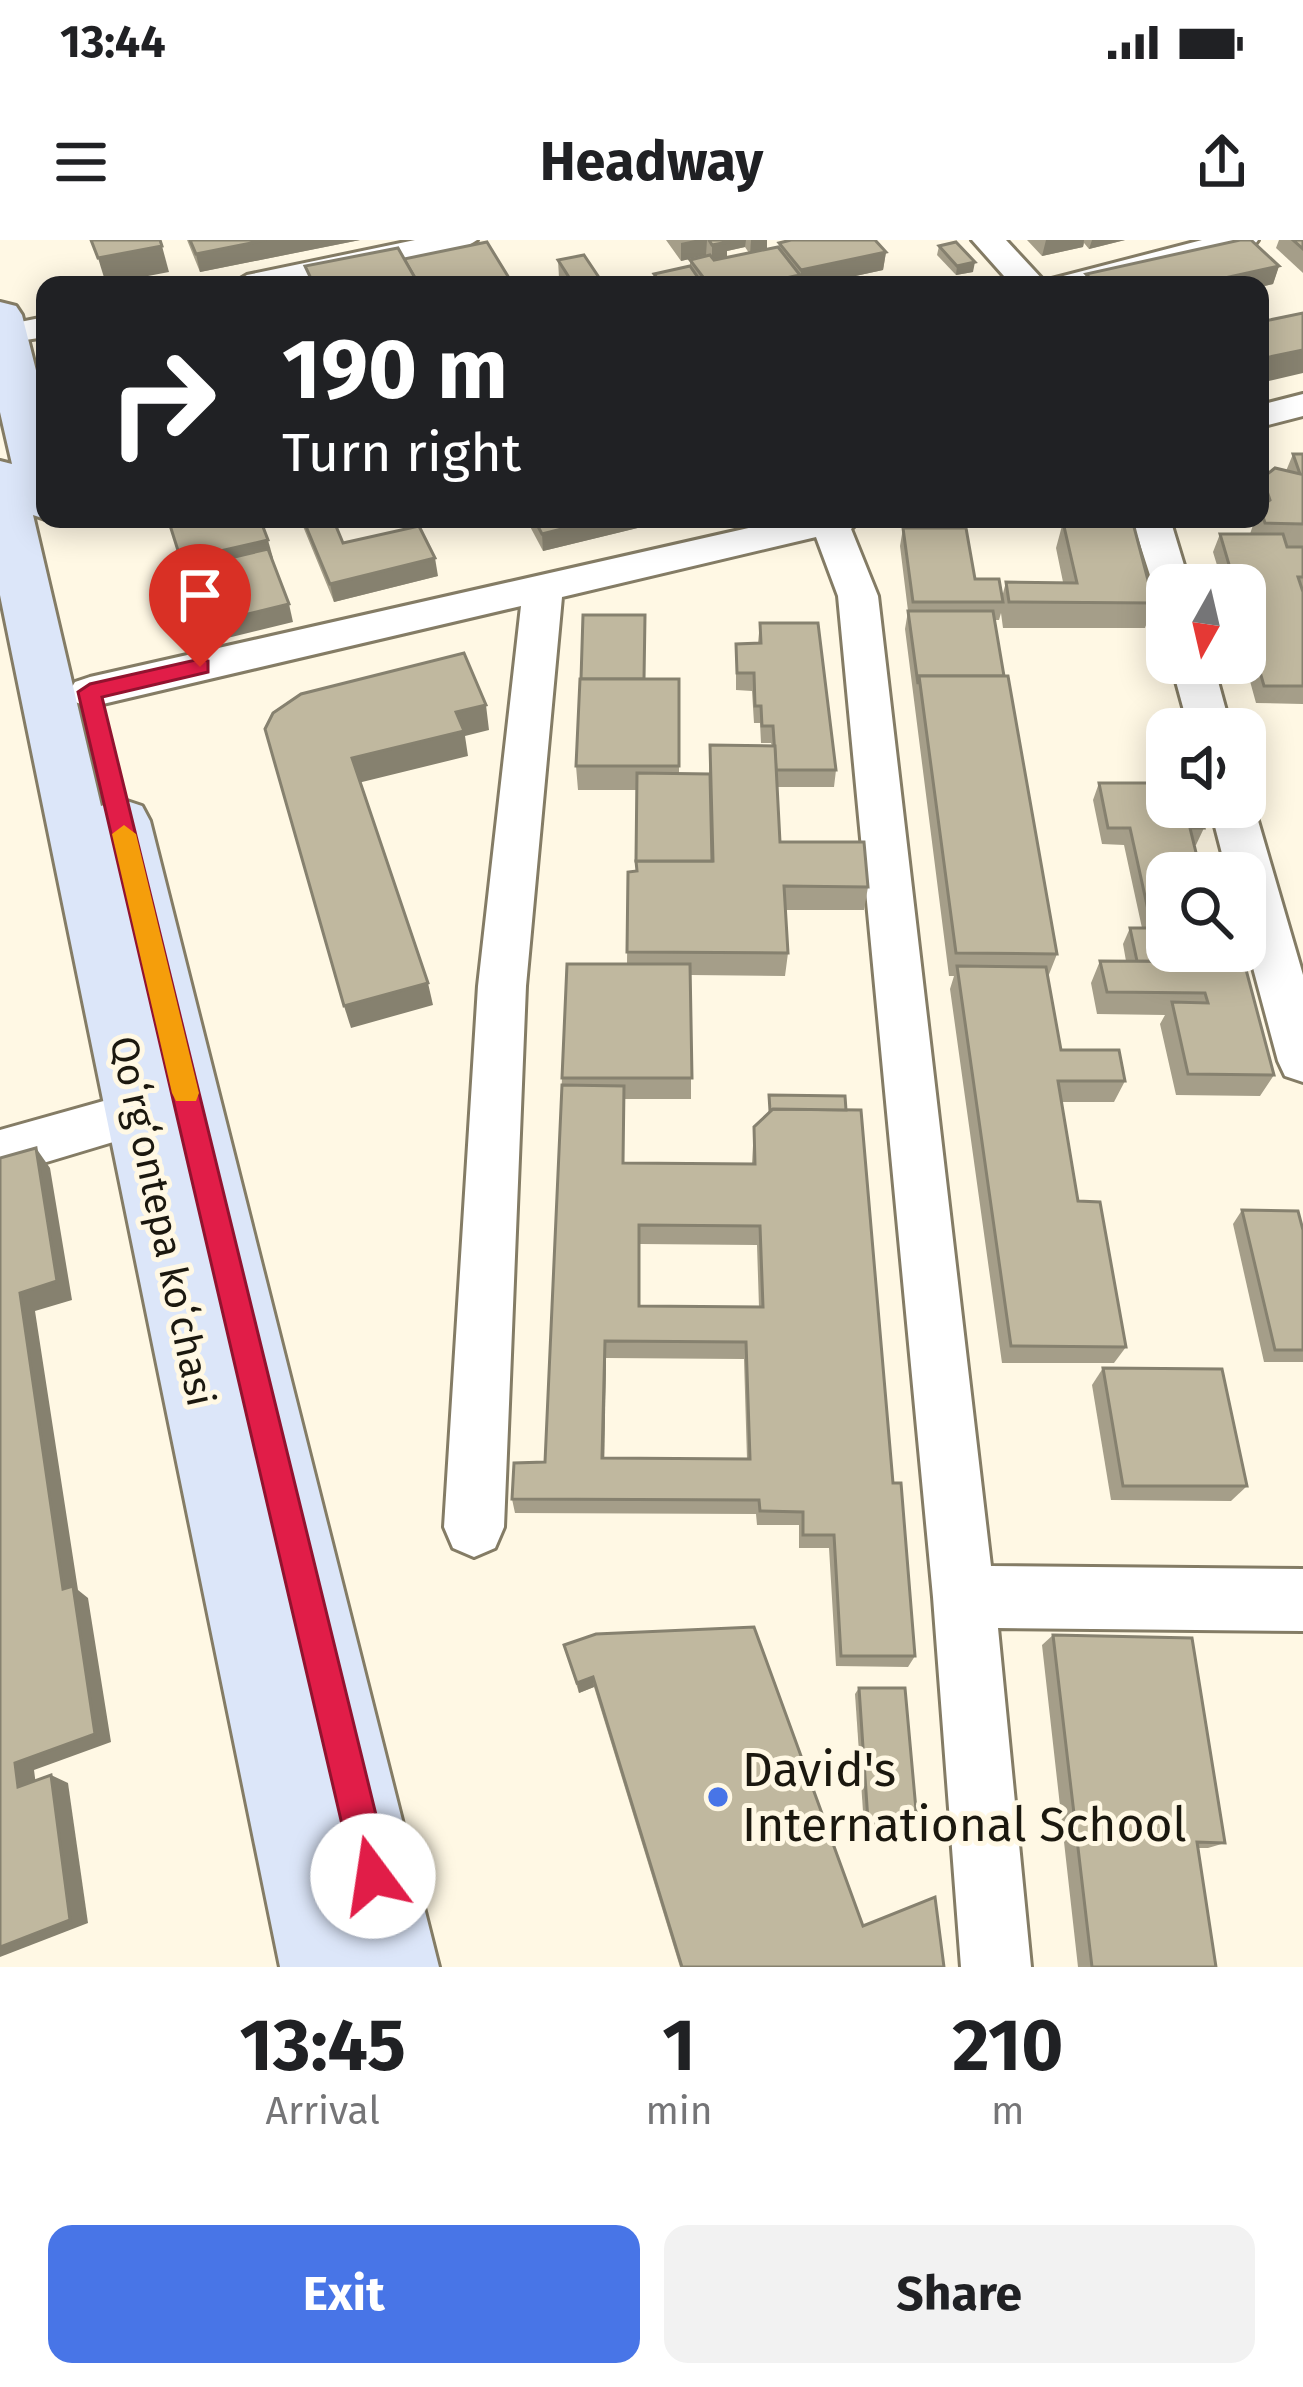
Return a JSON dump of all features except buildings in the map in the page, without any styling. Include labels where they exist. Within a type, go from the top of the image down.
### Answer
[{"type":"main road","name":"Qoʻrgʻontepa koʻchasi","points":[[10,324],[36,498]]},
{"type":"main road","name":"Qoʻrgʻontepa koʻchasi","points":[[42,528],[163,1106],[394,1967]]},
{"type":"main road","name":"Qoʻrgʻontepa koʻchasi","points":[[44,528],[90,692],[326,1967]]},
{"type":"street","points":[[290,276],[461,240]]},
{"type":"street","points":[[988,240],[1022,276]]},
{"type":"street","points":[[1095,276],[1242,240]]},
{"type":"street","points":[[1269,414],[1303,405]]},
{"type":"street","points":[[90,692],[802,528]]},
{"type":"street","points":[[838,528],[858,596],[964,1597],[996,1967]]},
{"type":"street","points":[[1154,528],[1164,564]]},
{"type":"street","points":[[474,1527],[502,986],[544,588]]},
{"type":"street","points":[[1238,828],[1303,1061]]},
{"type":"street","points":[[0,1153],[163,1106]]},
{"type":"street","points":[[964,1597],[1303,1600]]},
{"type":"slow traffic","points":[[124,834],[186,1093]]},
{"type":"place","name":"David's International School","points":[[718,1797]]},
{"type":"route","points":[[200,667],[90,692],[373,1876]]}]
